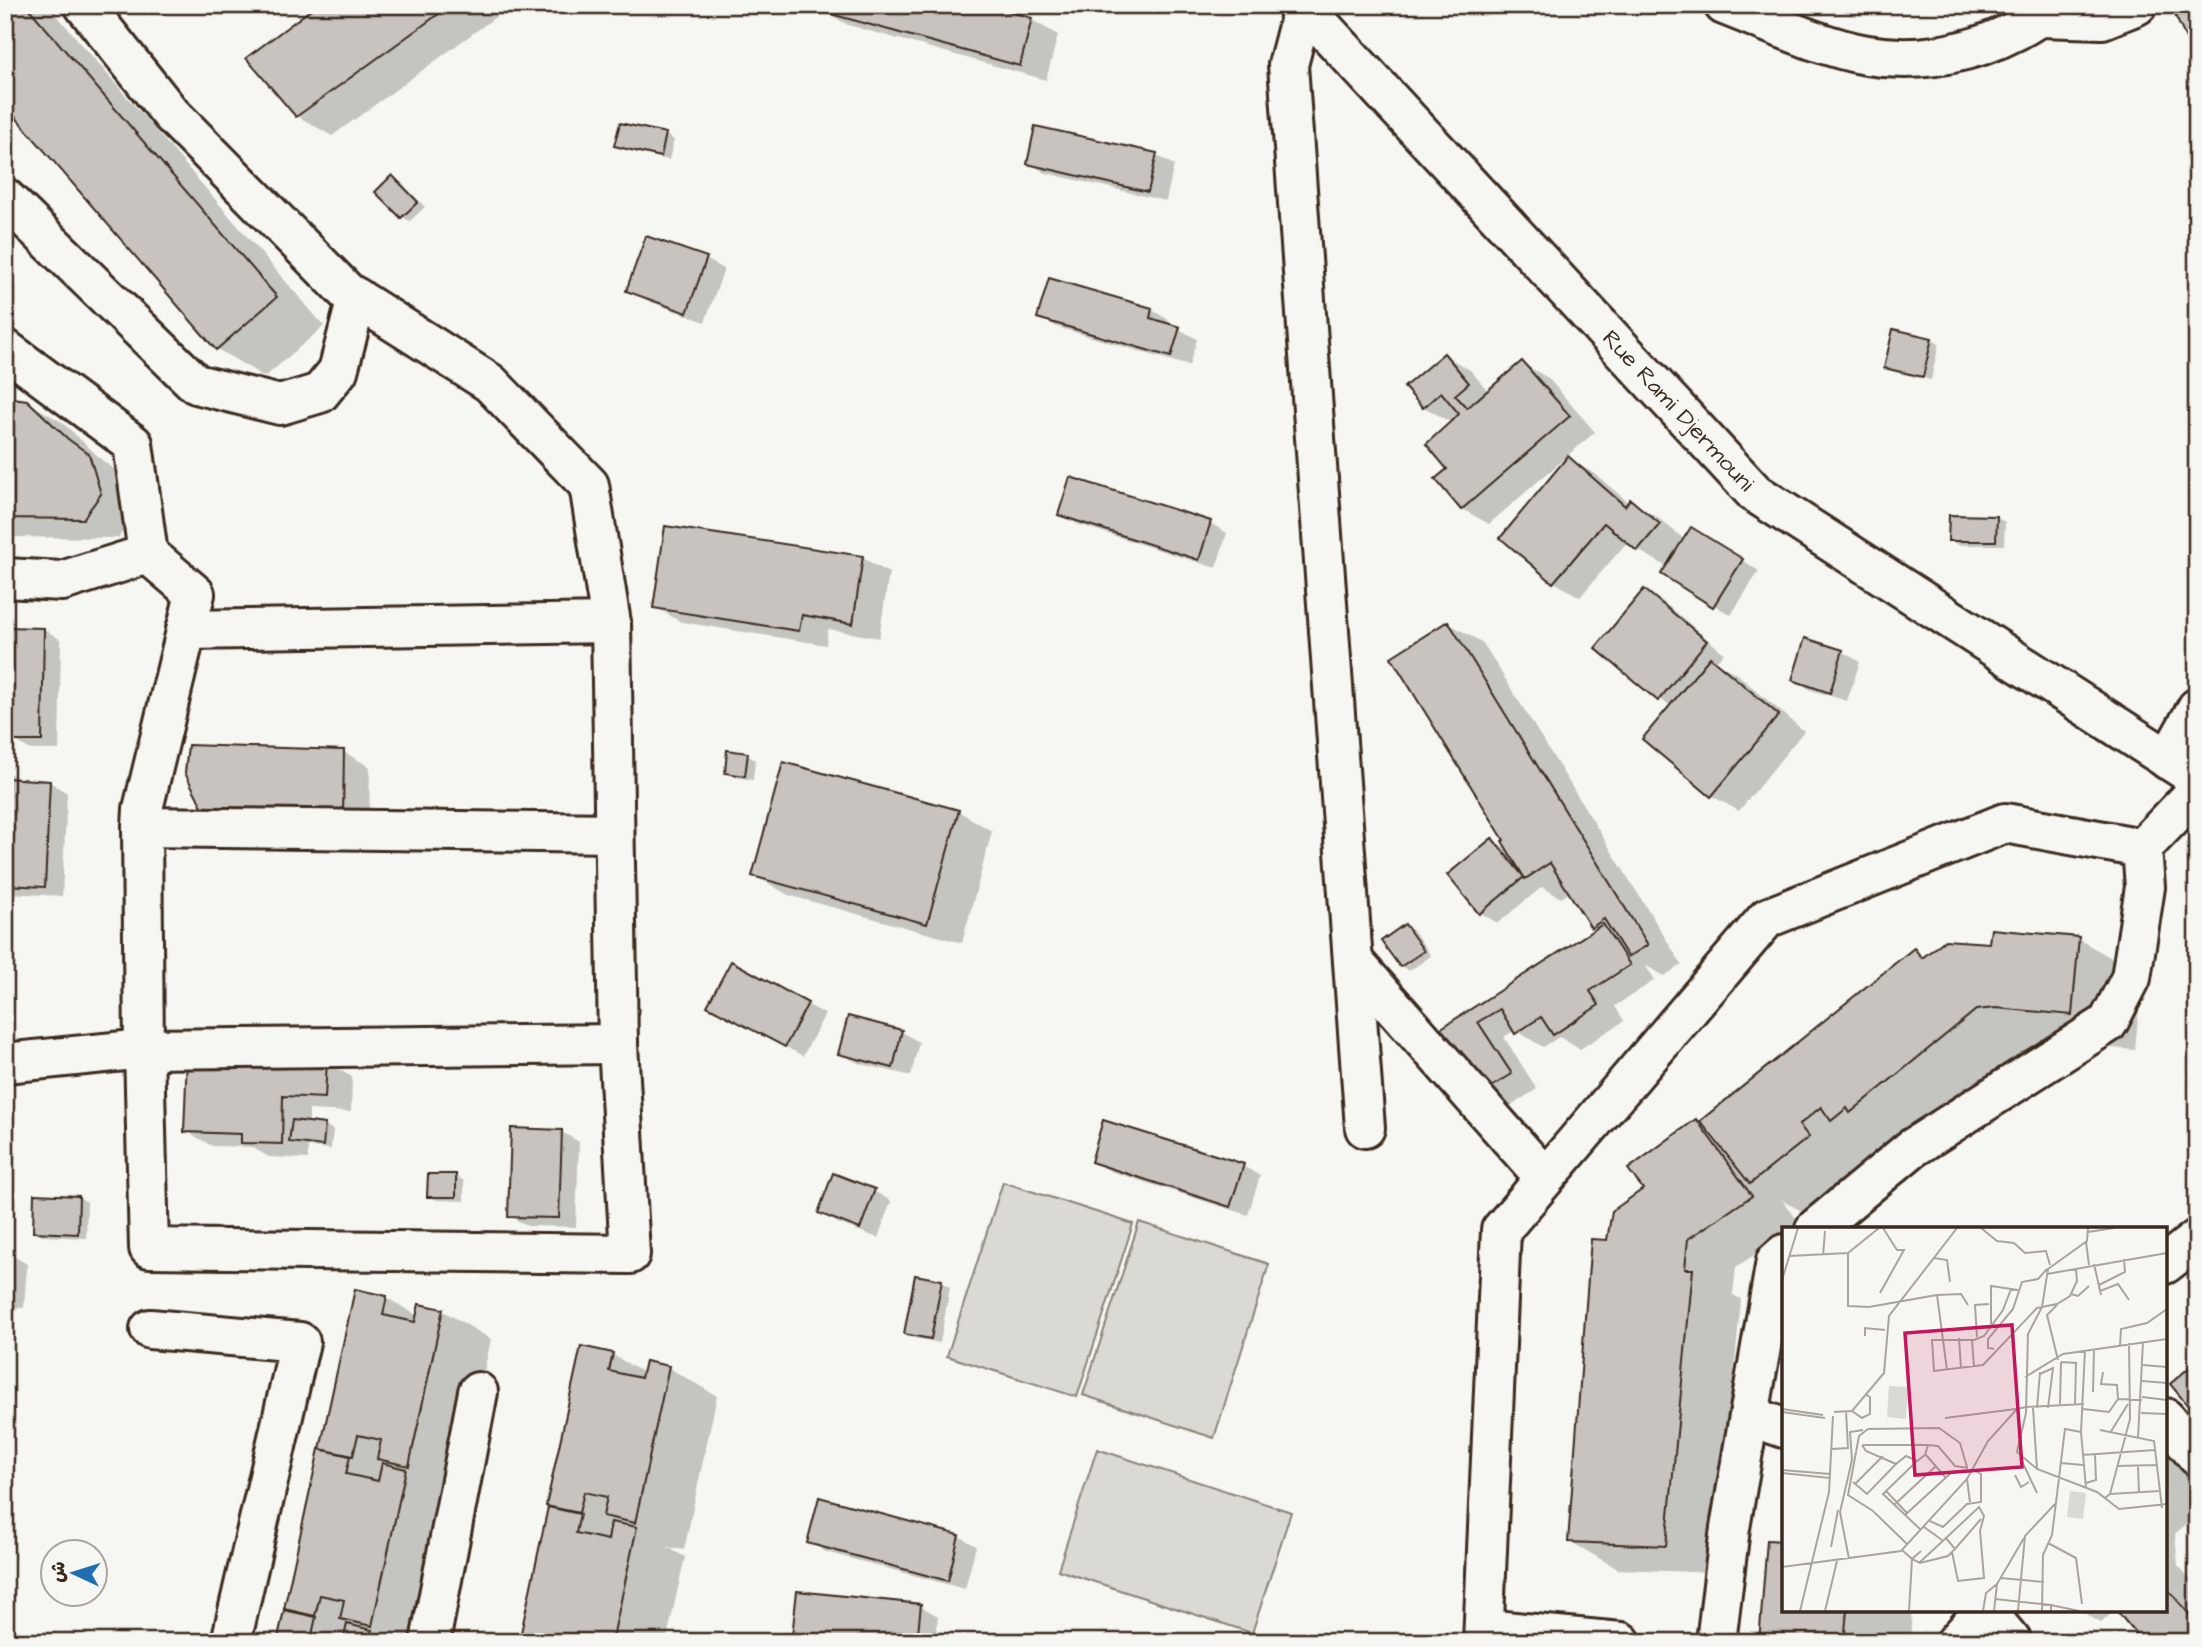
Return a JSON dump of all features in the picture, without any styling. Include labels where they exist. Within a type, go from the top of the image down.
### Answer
[{"type":"street","points":[[5,349],[133,444],[148,554],[195,594],[143,810],[144,1049],[149,1248],[630,1254],[618,1044],[611,623],[589,485],[489,383],[346,292],[171,114],[84,5]]},
{"type":"street","points":[[1724,5],[1866,55],[1914,58],[1961,52],[2002,38],[2047,11],[2102,19],[2137,5]]},
{"type":"street","points":[[1303,6],[1288,65],[1365,1128]]},
{"type":"street","name":"Rue Rami Djermouni","points":[[1303,6],[1755,493],[2182,769]]},
{"type":"street","points":[[5,198],[196,384],[280,405],[320,393],[338,371],[357,298]]},
{"type":"street","points":[[5,578],[62,581],[148,554]]},
{"type":"street","points":[[186,630],[611,623]]},
{"type":"street","points":[[2182,769],[2197,708]]},
{"type":"street","points":[[1817,1227],[1912,1149],[2108,1023],[2131,978],[2145,887],[2142,848],[2197,791]]},
{"type":"street","points":[[1621,1642],[1484,1635],[1501,1230],[1767,918],[2005,823],[2142,848]]},
{"type":"street","points":[[142,827],[614,833]]},
{"type":"street","points":[[1354,962],[1545,1178]]},
{"type":"street","points":[[5,1063],[144,1049],[618,1044]]},
{"type":"street","points":[[2167,1263],[2197,1239]]},
{"type":"street","points":[[1716,1642],[1730,1528],[1767,1422],[1776,1261],[1782,1256]]},
{"type":"street","points":[[150,1329],[300,1342],[231,1642]]},
{"type":"street","points":[[430,1642],[478,1392]]},
{"type":"street","points":[[2167,1420],[2197,1456]]},
{"type":"street","points":[[1956,1642],[1983,1612]]},
{"type":"street","points":[[1987,1612],[2012,1642]]},
{"type":"shaded area","points":[[1003,1182],[1133,1224],[1077,1397],[947,1356]]},
{"type":"shaded area","points":[[1139,1222],[1269,1264],[1214,1438],[1083,1395]]},
{"type":"shaded area","points":[[1097,1449],[1291,1512],[1252,1633],[1058,1570]]},
{"type":"building","points":[[5,5],[26,5],[277,297],[216,350],[5,105]]},
{"type":"building","points":[[317,5],[451,5],[296,117],[246,58]]},
{"type":"building","points":[[821,5],[986,5],[1032,18],[1020,66],[820,11]]},
{"type":"building","points":[[2181,5],[2197,5],[2197,49],[2192,51],[2172,9]]},
{"type":"building","points":[[620,123],[666,133],[661,157],[614,146]]},
{"type":"building","points":[[1035,126],[1157,153],[1148,192],[1027,164]]},
{"type":"building","points":[[392,175],[418,202],[401,218],[375,192]]},
{"type":"building","points":[[646,236],[707,257],[687,313],[626,291]]},
{"type":"building","points":[[1049,278],[1152,308],[1150,318],[1180,327],[1171,357],[1037,318]]},
{"type":"building","points":[[1893,329],[1932,338],[1923,377],[1884,368]]},
{"type":"building","points":[[1444,353],[1469,383],[1455,395],[1467,408],[1522,361],[1570,416],[1461,510],[1435,479],[1447,469],[1426,444],[1459,414],[1441,392],[1423,408],[1404,387]]},
{"type":"building","points":[[5,397],[27,400],[68,439],[89,454],[101,494],[83,519],[5,518]]},
{"type":"building","points":[[1568,456],[1625,506],[1630,499],[1660,524],[1637,551],[1604,523],[1553,583],[1500,538]]},
{"type":"building","points":[[1070,477],[1211,521],[1199,560],[1058,515]]},
{"type":"building","points":[[1949,515],[1997,516],[1996,541],[1948,541]]},
{"type":"building","points":[[665,526],[863,556],[853,624],[802,615],[799,631],[653,608]]},
{"type":"building","points":[[1691,527],[1743,559],[1713,607],[1661,574]]},
{"type":"building","points":[[1644,589],[1707,641],[1658,701],[1595,648]]},
{"type":"building","points":[[1448,621],[1648,945],[1628,957],[1604,919],[1591,928],[1550,863],[1525,879],[1502,841],[1504,840],[1391,657]]},
{"type":"building","points":[[5,627],[44,628],[42,741],[12,741],[12,726],[5,726]]},
{"type":"building","points":[[1805,638],[1843,650],[1830,693],[1792,680]]},
{"type":"building","points":[[1710,657],[1779,715],[1711,797],[1642,739]]},
{"type":"building","points":[[188,745],[344,750],[343,818],[209,820],[185,773]]},
{"type":"building","points":[[727,750],[748,753],[745,776],[725,773]]},
{"type":"building","points":[[783,762],[959,810],[927,924],[752,876]]},
{"type":"building","points":[[5,778],[50,781],[45,887],[5,885]]},
{"type":"building","points":[[1492,838],[1524,877],[1479,914],[1447,875]]},
{"type":"building","points":[[1405,924],[1424,951],[1400,967],[1381,941]]},
{"type":"building","points":[[1603,924],[1630,965],[1590,991],[1599,1005],[1553,1035],[1541,1017],[1515,1034],[1500,1009],[1478,1022],[1512,1074],[1459,1107],[1418,1043]]},
{"type":"building","points":[[1991,929],[2079,937],[2072,1015],[1996,1008],[1976,1010],[1850,1113],[1847,1108],[1831,1121],[1821,1107],[1799,1125],[1809,1137],[1750,1184],[1700,1121],[1914,948],[1922,958],[1945,940],[1989,943]]},
{"type":"building","points":[[731,961],[808,1003],[785,1047],[707,1006]]},
{"type":"building","points":[[848,1016],[902,1030],[893,1068],[838,1054]]},
{"type":"building","points":[[187,1056],[327,1060],[325,1098],[283,1096],[282,1144],[241,1143],[241,1134],[184,1132]]},
{"type":"building","points":[[1696,1119],[1752,1196],[1688,1239],[1685,1269],[1693,1269],[1666,1546],[1568,1542],[1591,1239],[1607,1240],[1612,1211],[1643,1189],[1628,1169]]},
{"type":"building","points":[[292,1120],[325,1124],[323,1146],[289,1142]]},
{"type":"building","points":[[1103,1120],[1244,1164],[1230,1207],[1091,1162]]},
{"type":"building","points":[[511,1128],[562,1130],[559,1218],[508,1217]]},
{"type":"building","points":[[833,1173],[875,1189],[860,1229],[818,1213]]},
{"type":"building","points":[[428,1174],[456,1174],[456,1197],[427,1197]]},
{"type":"building","points":[[34,1194],[79,1196],[78,1234],[33,1232]]},
{"type":"building","points":[[915,1275],[942,1280],[931,1339],[904,1334]]},
{"type":"building","points":[[355,1289],[387,1296],[383,1315],[415,1322],[419,1304],[443,1309],[409,1466],[377,1459],[381,1440],[358,1435],[353,1456],[320,1449]]},
{"type":"building","points":[[581,1346],[613,1353],[609,1371],[641,1378],[645,1361],[669,1366],[635,1523],[603,1516],[607,1497],[584,1492],[579,1513],[546,1506]]},
{"type":"building","points":[[2197,1361],[2197,1417],[2170,1384]]},
{"type":"building","points":[[319,1449],[350,1456],[346,1474],[378,1481],[382,1463],[406,1469],[372,1626],[340,1619],[344,1600],[320,1595],[315,1616],[284,1609]]},
{"type":"building","points":[[819,1497],[959,1535],[948,1581],[807,1543]]},
{"type":"building","points":[[548,1507],[580,1514],[576,1533],[608,1540],[611,1522],[637,1527],[612,1642],[519,1642]]},
{"type":"building","points":[[1767,1540],[1782,1541],[1782,1612],[1847,1612],[1844,1642],[1759,1642]]},
{"type":"building","points":[[2167,1588],[2197,1623],[2197,1642],[2142,1641],[2118,1612],[2167,1612]]},
{"type":"building","points":[[797,1591],[921,1604],[917,1642],[844,1642],[792,1636]]},
{"type":"building","points":[[284,1610],[316,1617],[312,1635],[343,1641],[347,1624],[372,1630],[369,1642],[277,1642]]}]
